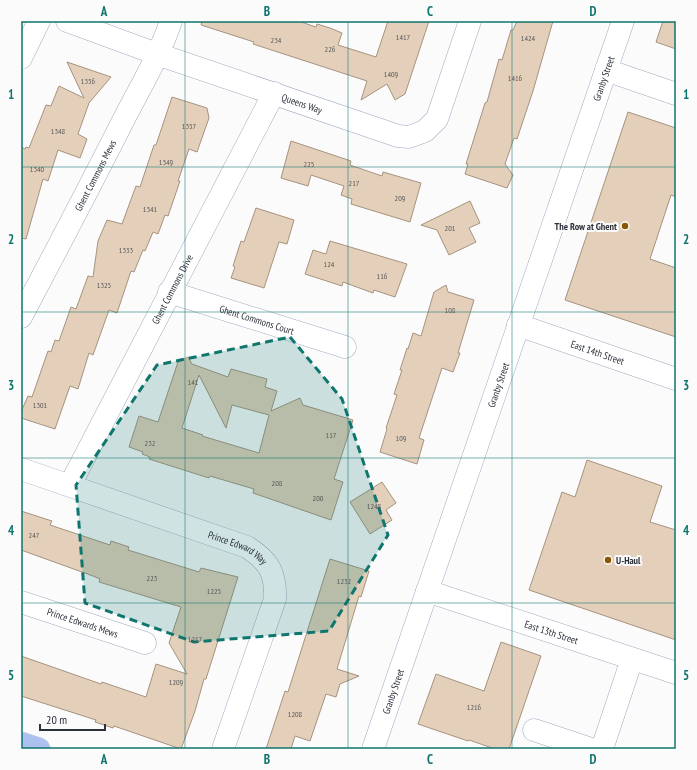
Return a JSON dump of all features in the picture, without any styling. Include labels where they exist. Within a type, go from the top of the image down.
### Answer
[{"type":"main road","points":[[21,743],[39,749]]},
{"type":"street","points":[[21,58],[39,21]]},
{"type":"street","name":"Queens Way","points":[[67,21],[157,54],[274,93],[353,122],[398,136],[409,136],[425,131],[437,119],[470,21]]},
{"type":"street","name":"Granby Street","points":[[373,749],[623,21]]},
{"type":"street","name":"Ghent Commons Mews","points":[[21,317],[96,174],[157,54],[169,27]]},
{"type":"street","points":[[606,70],[676,94]]},
{"type":"street","name":"Ghent Commons Drive","points":[[70,485],[169,292],[274,93]]},
{"type":"street","name":"Ghent Commons Court","points":[[169,292],[345,347]]},
{"type":"street","name":"East 14th Street","points":[[518,325],[676,379]]},
{"type":"street","name":"Prince Edward Way","points":[[21,469],[247,547],[260,555],[271,570],[276,585],[275,599],[223,749]]},
{"type":"street","name":"East 13th Street","points":[[427,591],[676,673]]},
{"type":"street","name":"Prince Edwards Mews","points":[[21,602],[144,643]]},
{"type":"street","points":[[602,749],[632,659]]},
{"type":"street","points":[[534,730],[591,749]]},
{"type":"highlighted area","points":[[290,337],[342,399],[388,535],[329,631],[194,642],[85,603],[76,485],[157,365]]},
{"type":"building","points":[[202,21],[298,21],[316,27],[317,24],[342,33],[338,45],[376,57],[388,21],[429,21],[405,94],[395,100],[387,84],[361,100],[367,81],[253,44],[254,42],[201,25]]},
{"type":"building","points":[[517,21],[553,21],[533,91],[517,139],[514,138],[505,164],[513,175],[507,188],[465,174],[468,164],[466,164],[485,103],[487,102],[499,59],[502,60],[511,30],[513,30]]},
{"type":"building","points":[[663,21],[676,21],[676,49],[656,42]]},
{"type":"building","points":[[67,62],[111,77],[89,103],[78,134],[87,139],[80,158],[58,150],[48,181],[43,179],[26,239],[21,238],[21,147],[25,149],[26,147],[29,148],[46,105],[51,106],[59,86],[84,98]]},
{"type":"building","points":[[172,97],[207,108],[209,118],[197,152],[189,149],[168,216],[165,215],[158,234],[153,232],[145,251],[143,250],[134,272],[131,271],[117,313],[109,310],[93,355],[89,353],[78,389],[70,386],[55,429],[21,418],[21,412],[28,396],[32,397],[48,351],[51,352],[55,340],[59,341],[71,307],[76,309],[88,276],[93,277],[98,241],[107,220],[122,224],[136,186],[140,187]]},
{"type":"building","name":"The Row at Ghent","points":[[628,112],[676,128],[676,197],[671,195],[650,259],[676,268],[676,337],[565,300]]},
{"type":"building","points":[[291,141],[351,161],[350,165],[382,176],[383,172],[421,183],[410,222],[351,204],[352,199],[341,195],[344,186],[311,175],[308,186],[281,178]]},
{"type":"building","points":[[470,201],[480,223],[469,228],[476,242],[449,255],[437,230],[421,225]]},
{"type":"building","points":[[256,208],[294,220],[287,244],[279,242],[264,288],[231,278],[235,267],[233,266],[241,241],[244,242]]},
{"type":"building","points":[[330,241],[407,264],[395,297],[374,290],[373,293],[343,282],[342,286],[305,274],[313,250],[326,254]]},
{"type":"building","points":[[446,285],[448,292],[474,300],[458,353],[460,353],[453,372],[442,368],[419,438],[424,440],[417,464],[380,452],[397,395],[394,394],[407,348],[408,349],[413,333],[421,336],[434,292]]},
{"type":"building","points":[[188,357],[192,364],[228,377],[231,369],[267,379],[265,387],[277,391],[271,411],[300,398],[303,405],[353,420],[334,479],[343,482],[331,520],[253,493],[254,489],[210,476],[209,478],[149,459],[150,457],[142,454],[143,452],[129,447],[139,416],[158,422],[178,362]],"holes":[[[199,375],[226,428],[232,405],[269,415],[259,453],[202,436],[203,435],[182,428]]]},
{"type":"building","name":"U-Haul","points":[[587,460],[662,486],[650,522],[676,530],[676,640],[529,590],[562,492],[575,497]]},
{"type":"building","points":[[382,482],[396,503],[386,510],[392,520],[370,534],[350,502]]},
{"type":"building","points":[[21,511],[52,521],[50,525],[110,545],[111,541],[129,547],[128,550],[199,572],[201,568],[238,577],[206,679],[204,679],[195,711],[181,749],[114,726],[113,728],[95,722],[96,720],[21,696],[21,656],[101,684],[102,682],[146,697],[156,664],[187,674],[169,643],[181,607],[99,582],[100,579],[93,576],[21,550]]},
{"type":"building","points":[[330,559],[369,571],[361,597],[359,596],[337,669],[359,676],[340,684],[336,697],[326,694],[310,741],[295,736],[291,749],[266,749],[285,691],[288,692]]},
{"type":"building","points":[[501,642],[541,656],[509,749],[495,749],[418,724],[436,674],[484,691]]},
{"type":"place","name":"The Row at Ghent","points":[[625,226]]},
{"type":"place","name":"U-Haul","points":[[608,560]]}]
